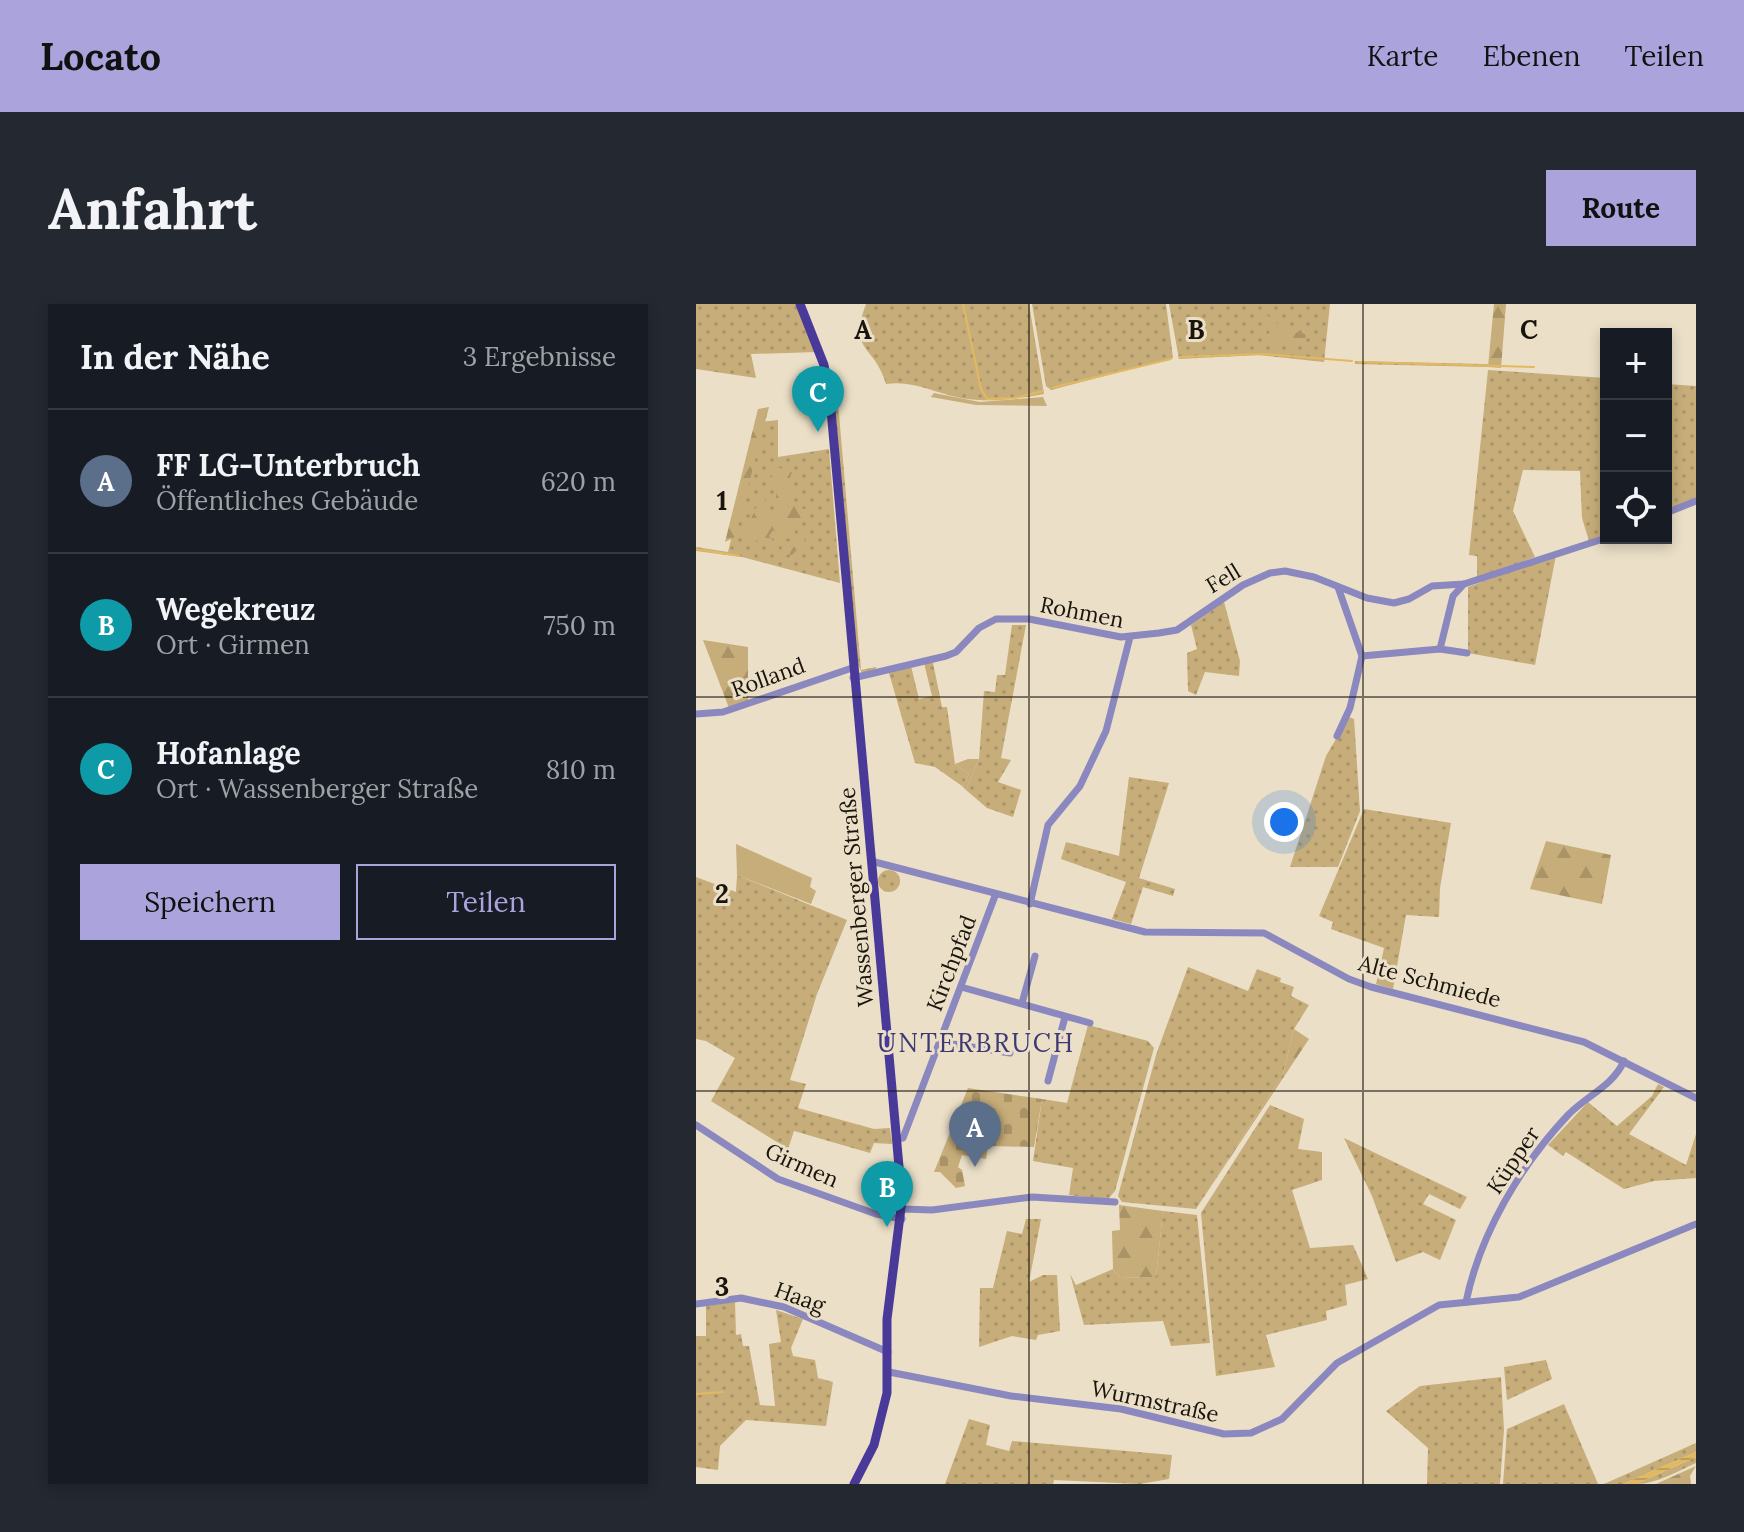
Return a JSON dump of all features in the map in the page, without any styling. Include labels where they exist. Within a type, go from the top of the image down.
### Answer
[{"type":"main road","name":"Wassenberger Straße","points":[[800,304],[824,365],[829,390],[902,1214],[887,1319],[889,1372],[874,1445],[854,1484]]},
{"type":"street","points":[[1672,511],[1696,501]]},
{"type":"street","name":"Fell","points":[[1130,637],[1177,630],[1243,585],[1270,573],[1285,571],[1314,577],[1367,598],[1394,603],[1409,599],[1432,586],[1464,584],[1600,540]]},
{"type":"street","name":"Fell","points":[[1440,649],[1453,596],[1464,584]]},
{"type":"street","points":[[1448,585],[1453,596]]},
{"type":"street","points":[[1337,736],[1350,708],[1362,656],[1338,587]]},
{"type":"street","name":"Rohmen","points":[[852,673],[946,656],[956,652],[979,628],[996,619],[1029,619],[1130,637],[1106,731],[1080,786],[1048,825],[1030,904]]},
{"type":"street","points":[[1362,656],[1440,649],[1467,653]]},
{"type":"street","name":"Rolland","points":[[696,714],[723,712],[852,673]]},
{"type":"street","name":"Alte Schmiede","points":[[871,861],[995,896],[1073,911],[1145,932],[1264,933],[1349,979],[1584,1042],[1696,1098]]},
{"type":"street","name":"Kirchpfad","points":[[897,1139],[903,1138],[995,896]]},
{"type":"street","points":[[1022,1003],[1035,956]]},
{"type":"street","points":[[961,987],[1090,1023]]},
{"type":"street","points":[[1048,1081],[1065,1017]]},
{"type":"street","name":"Kirchpfad","points":[[940,1042],[1010,1053]]},
{"type":"street","name":"Küpper","points":[[1466,1302],[1477,1260],[1521,1176],[1570,1112],[1615,1076],[1624,1061]]},
{"type":"street","name":"Girmen","points":[[696,1125],[778,1179],[876,1214],[902,1214],[1032,1197],[1115,1202]]},
{"type":"street","name":"Wurmstraße","points":[[889,1372],[1011,1396],[1121,1409],[1235,1435],[1263,1429],[1282,1419],[1337,1363],[1439,1305],[1519,1297],[1696,1224]]},
{"type":"street","name":"Haag","points":[[696,1304],[741,1298],[784,1307],[888,1352]]},
{"type":"green space","points":[[696,304],[798,304],[817,352],[751,354],[756,378],[696,369]]},
{"type":"green space","points":[[866,304],[1029,304],[1044,394],[982,400],[906,384],[886,384],[861,340],[861,320]]},
{"type":"green space","points":[[1032,304],[1166,304],[1173,358],[1051,390],[1046,386]]},
{"type":"green space","points":[[1169,304],[1330,304],[1324,362],[1259,355],[1179,359]]},
{"type":"green space","points":[[1494,304],[1506,304],[1501,368],[1488,367]]},
{"type":"green space","points":[[1262,311],[1285,330],[1306,334],[1304,346],[1275,343],[1255,316]]},
{"type":"green space","points":[[1355,361],[1488,364],[1488,367],[1355,364]]},
{"type":"green space","points":[[1488,370],[1600,378],[1600,537],[1589,541],[1582,518],[1580,471],[1523,470],[1513,511],[1535,557],[1477,578],[1477,556],[1469,555]]},
{"type":"green space","points":[[1672,384],[1696,386],[1696,498],[1672,509]]},
{"type":"green space","points":[[837,391],[861,670],[876,667],[876,671],[862,673],[856,661],[834,394]]},
{"type":"green space","points":[[934,393],[980,402],[1043,397],[1047,406],[976,405],[931,397]]},
{"type":"green space","points":[[769,407],[735,537],[725,542],[758,409]]},
{"type":"green space","points":[[778,420],[778,457],[829,449],[840,583],[742,557],[696,551],[696,547],[728,552],[759,422]]},
{"type":"green space","points":[[777,467],[792,472],[789,481],[784,482],[785,488],[794,487],[796,491],[788,499],[788,507],[798,503],[801,510],[809,507],[813,511],[802,520],[791,538],[784,539],[773,530],[769,536],[781,551],[788,550],[804,536],[805,541],[792,555],[770,552],[761,538],[753,543],[743,537],[763,492],[768,510],[774,511],[777,490],[769,469]]},
{"type":"green space","points":[[1556,555],[1535,665],[1468,653],[1468,587]]},
{"type":"green space","points":[[1224,602],[1240,661],[1239,676],[1205,672],[1196,695],[1188,691],[1187,653],[1197,649],[1191,625]]},
{"type":"green space","points":[[1012,625],[1026,625],[1001,758],[1011,760],[998,782],[1021,790],[1013,817],[987,808],[966,790],[979,759],[984,691],[995,692],[997,675],[1005,675]]},
{"type":"green space","points":[[703,640],[748,647],[748,701],[729,708]]},
{"type":"green space","points":[[924,663],[933,663],[942,707],[947,707],[955,764],[969,774],[962,786],[935,767],[915,763],[889,673],[911,666],[919,699],[932,696]]},
{"type":"green space","points":[[1349,717],[1354,719],[1360,811],[1338,867],[1290,867],[1326,756]]},
{"type":"green space","points":[[979,759],[966,790],[962,786],[969,774],[955,764]]},
{"type":"green space","points":[[1129,777],[1169,783],[1139,878],[1175,889],[1173,896],[1143,887],[1131,924],[1112,919],[1126,882],[1061,859],[1066,842],[1119,856]]},
{"type":"green space","points":[[1364,809],[1451,823],[1440,888],[1439,917],[1406,915],[1393,989],[1376,984],[1384,948],[1331,929],[1333,922],[1319,916]]},
{"type":"green space","points":[[1546,841],[1611,855],[1602,904],[1530,889]]},
{"type":"green space","points":[[736,844],[812,878],[810,887],[816,891],[811,904],[737,875]]},
{"type":"green space","points":[[889,870],[897,873],[900,881],[897,889],[889,892],[881,889],[878,881],[881,873]]},
{"type":"green space","points":[[737,875],[847,920],[817,994],[790,1080],[806,1084],[798,1108],[874,1129],[890,1128],[892,1144],[874,1143],[870,1153],[794,1131],[788,1149],[711,1101],[735,1058],[706,1041],[696,1039],[696,877],[736,892]]},
{"type":"green space","points":[[1188,967],[1248,991],[1257,969],[1281,978],[1280,982],[1294,987],[1291,996],[1309,1005],[1294,1029],[1283,1074],[1196,1209],[1122,1202],[1118,1196],[1156,1055]]},
{"type":"green space","points":[[1088,1025],[1148,1041],[1154,1048],[1115,1191],[1107,1200],[1069,1195],[1073,1168],[1033,1161],[1042,1099],[1067,1103]]},
{"type":"green space","points":[[1294,1029],[1309,1039],[1196,1209],[1283,1074]]},
{"type":"green space","points":[[1658,1084],[1664,1087],[1629,1134],[1686,1165],[1696,1134],[1696,1178],[1654,1181],[1624,1189],[1566,1152],[1563,1156],[1548,1145],[1588,1102],[1617,1126],[1652,1096]]},
{"type":"green space","points":[[968,1088],[1042,1099],[1034,1147],[988,1146],[986,1159],[962,1155],[958,1167],[962,1170],[965,1186],[956,1188],[940,1172],[934,1172]]},
{"type":"green space","points":[[1270,1105],[1304,1119],[1298,1149],[1322,1152],[1322,1180],[1292,1190],[1310,1248],[1353,1245],[1368,1279],[1345,1285],[1347,1305],[1326,1311],[1327,1320],[1266,1335],[1275,1367],[1216,1376],[1201,1213]]},
{"type":"green space","points":[[1344,1138],[1467,1197],[1460,1209],[1429,1194],[1423,1204],[1456,1220],[1440,1260],[1423,1252],[1396,1262],[1372,1196]]},
{"type":"green space","points":[[1119,1205],[1163,1211],[1156,1277],[1120,1278],[1113,1269],[1112,1231],[1120,1230]]},
{"type":"green space","points":[[1163,1211],[1197,1215],[1210,1343],[1171,1346],[1163,1321],[1084,1325],[1070,1274],[1076,1285],[1113,1269],[1120,1278],[1156,1277]]},
{"type":"green space","points":[[1026,1219],[1041,1219],[1029,1282],[1043,1275],[1057,1275],[1060,1331],[1038,1335],[1036,1340],[1012,1336],[979,1347],[980,1288],[993,1288],[1007,1231],[1022,1234]]},
{"type":"green space","points":[[735,1302],[736,1335],[741,1334],[743,1346],[749,1346],[760,1405],[775,1406],[769,1344],[781,1342],[776,1310],[803,1319],[791,1348],[793,1356],[815,1360],[818,1378],[833,1382],[826,1426],[746,1420],[720,1446],[718,1470],[696,1467],[696,1336],[706,1336],[706,1306]]},
{"type":"green space","points":[[1546,1360],[1552,1379],[1507,1400],[1504,1367]]},
{"type":"green space","points":[[1501,1377],[1504,1430],[1500,1484],[1427,1484],[1428,1448],[1386,1411],[1420,1386]]},
{"type":"green space","points":[[1564,1404],[1598,1484],[1503,1484],[1507,1429]]},
{"type":"green space","points":[[969,1419],[990,1425],[986,1445],[1009,1451],[1012,1441],[1172,1455],[1169,1479],[1140,1484],[1054,1480],[1053,1484],[945,1484]]},
{"type":"green space","points":[[1696,1443],[1696,1452],[1623,1484],[1604,1484]]},
{"type":"green space","points":[[1696,1457],[1696,1463],[1674,1473],[1652,1482],[1636,1484]]},
{"type":"green space","points":[[1696,1466],[1690,1476],[1691,1484],[1656,1484]]},
{"type":"shaded area","points":[[1696,1452],[1696,1457],[1636,1484],[1623,1484]]},
{"type":"waterway","points":[[963,304],[981,389],[987,399],[1015,398],[1043,391]]},
{"type":"waterway","points":[[1179,357],[1264,354],[1352,361]]},
{"type":"waterway","points":[[1051,388],[1171,359]]},
{"type":"waterway","points":[[1359,362],[1534,367]]},
{"type":"waterway","points":[[696,549],[740,556]]},
{"type":"waterway","points":[[696,1394],[723,1392]]},
{"type":"place","name":"Hofanlage","points":[[818,432]]},
{"type":"place","name":"FF LG-Unterbruch","points":[[975,1167]]},
{"type":"place","name":"Wegekreuz","points":[[887,1227]]},
{"type":"district","name":"UNTERBRUCH","points":[[976,1042]]}]
